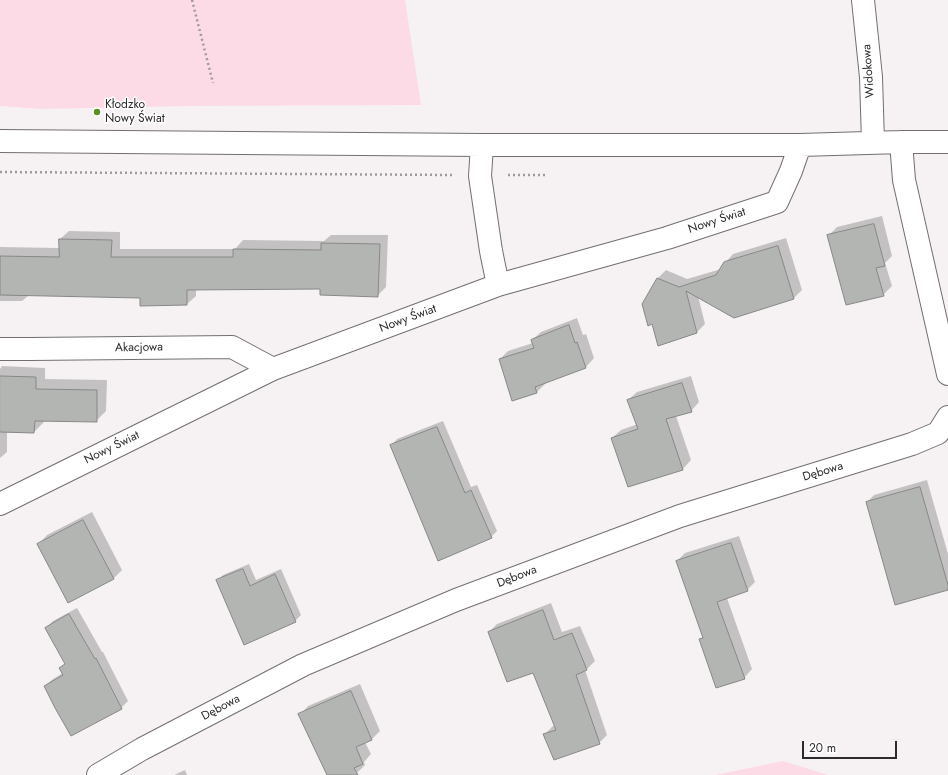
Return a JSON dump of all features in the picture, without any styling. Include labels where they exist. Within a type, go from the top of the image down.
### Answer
[{"type":"street","name":"Widokowa","points":[[863,0],[871,77],[873,142]]},
{"type":"street","points":[[0,141],[482,145],[800,145],[873,142],[948,142]]},
{"type":"street","points":[[901,142],[904,180],[948,374]]},
{"type":"street","points":[[482,145],[480,176],[491,251],[498,285]]},
{"type":"street","name":"Nowy Świat","points":[[0,504],[273,369],[498,285],[666,238],[777,202],[791,171],[800,145]]},
{"type":"street","name":"Akacjowa","points":[[0,349],[30,350],[232,347],[273,369]]},
{"type":"street","name":"Dębowa","points":[[98,775],[142,749],[302,665],[427,612],[680,516],[912,444],[938,433],[948,417]]},
{"type":"path","points":[[192,0],[213,83]]},
{"type":"shaded area","points":[[0,0],[405,0],[421,105],[195,106],[40,109],[0,106]]},
{"type":"shaded area","points":[[783,761],[828,775],[715,775]]},
{"type":"building","points":[[874,224],[885,266],[876,268],[884,296],[846,305],[827,235]]},
{"type":"building","points":[[59,239],[112,240],[111,257],[233,257],[233,249],[321,250],[321,243],[380,244],[378,297],[320,295],[320,289],[187,290],[187,305],[140,306],[140,298],[0,295],[0,256],[59,257]]},
{"type":"building","points":[[778,246],[794,299],[734,318],[686,291],[697,333],[658,346],[652,324],[648,326],[642,304],[657,278],[679,287],[716,275],[724,262]]},
{"type":"building","points":[[569,325],[586,368],[535,387],[537,393],[512,401],[499,359],[534,348],[531,340]]},
{"type":"building","points":[[0,376],[36,377],[36,389],[97,390],[97,422],[35,421],[34,433],[0,432]]},
{"type":"building","points":[[682,383],[692,412],[666,419],[683,470],[628,487],[611,438],[638,429],[627,400]]},
{"type":"building","points":[[437,427],[465,493],[471,490],[492,538],[438,561],[390,445]]},
{"type":"building","points":[[920,487],[948,585],[948,590],[895,605],[866,502]]},
{"type":"building","points":[[83,520],[114,579],[68,603],[37,544]]},
{"type":"building","points":[[731,543],[748,591],[717,602],[745,679],[716,688],[699,639],[703,638],[676,561]]},
{"type":"building","points":[[243,569],[250,586],[275,574],[296,622],[244,645],[216,580]]},
{"type":"building","points":[[543,610],[554,640],[572,633],[587,670],[576,675],[600,744],[554,760],[543,734],[556,730],[533,673],[507,682],[488,632]]},
{"type":"building","points":[[69,614],[95,659],[96,658],[122,709],[71,736],[44,686],[63,675],[59,668],[65,664],[45,628]]},
{"type":"building","points":[[351,691],[372,740],[356,747],[363,764],[354,768],[358,775],[327,775],[298,714]]},
{"type":"place","name":"Kłodzko Nowy Świat","points":[[97,112]]}]
